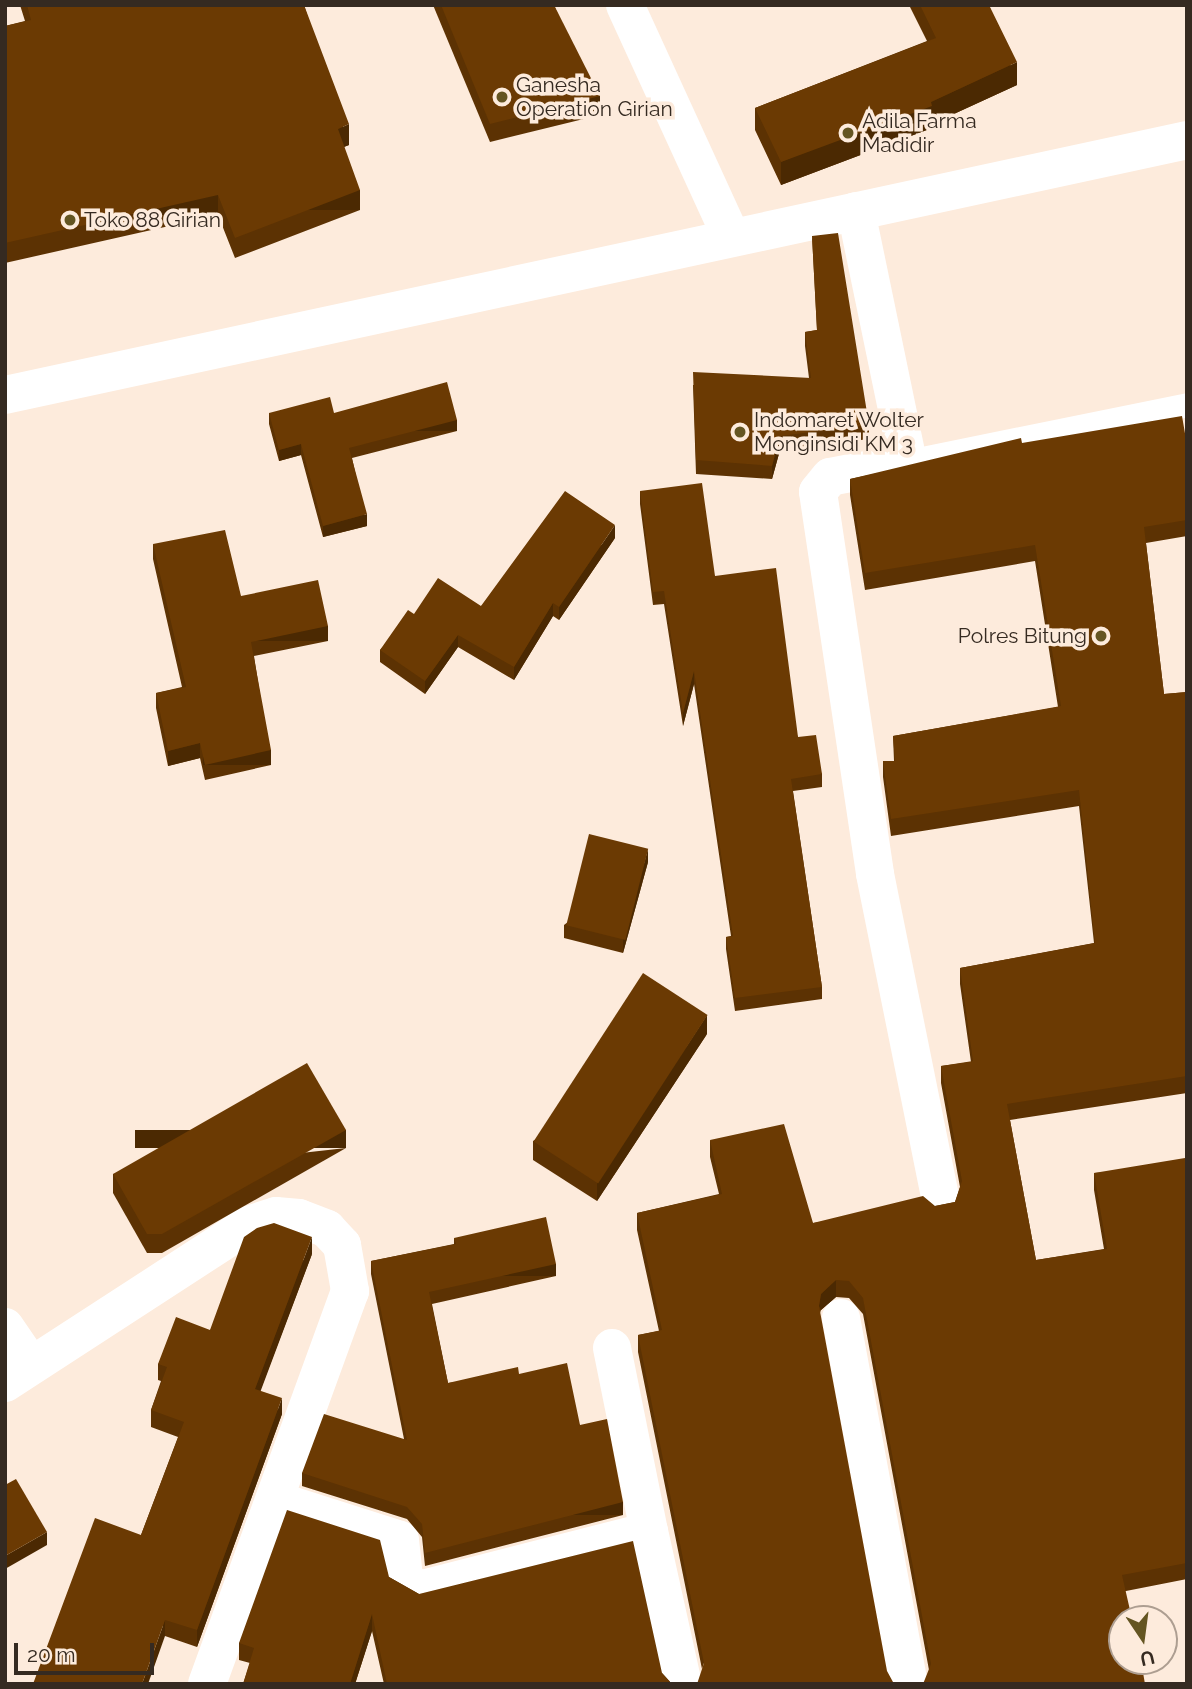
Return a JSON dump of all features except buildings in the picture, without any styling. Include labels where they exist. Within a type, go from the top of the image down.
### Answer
[{"type":"main road","points":[[625,5],[731,237]]},
{"type":"main road","points":[[5,395],[1187,140]]},
{"type":"main road","points":[[856,211],[908,461],[830,477],[818,492],[876,874],[941,1202]]},
{"type":"main road","points":[[5,1327],[18,1374],[248,1225],[276,1216],[299,1218],[327,1229],[342,1245],[350,1291],[207,1684]]},
{"type":"main road","points":[[841,1318],[909,1684]]},
{"type":"main road","points":[[612,1348],[683,1684]]},
{"type":"main road","points":[[275,1500],[400,1540],[404,1578],[414,1587],[423,1588],[649,1531]]},
{"type":"lane","points":[[908,461],[1187,405]]},
{"type":"place","name":"Ganesha Operation Girian","points":[[502,97]]},
{"type":"place","name":"Adila Farma Madidir","points":[[848,133]]},
{"type":"place","name":"Toko 88 Girian","points":[[70,220]]},
{"type":"place","name":"Indomaret Wolter Monginsidi KM 3","points":[[740,432]]},
{"type":"place","name":"Polres Bitung","points":[[1101,636]]}]
